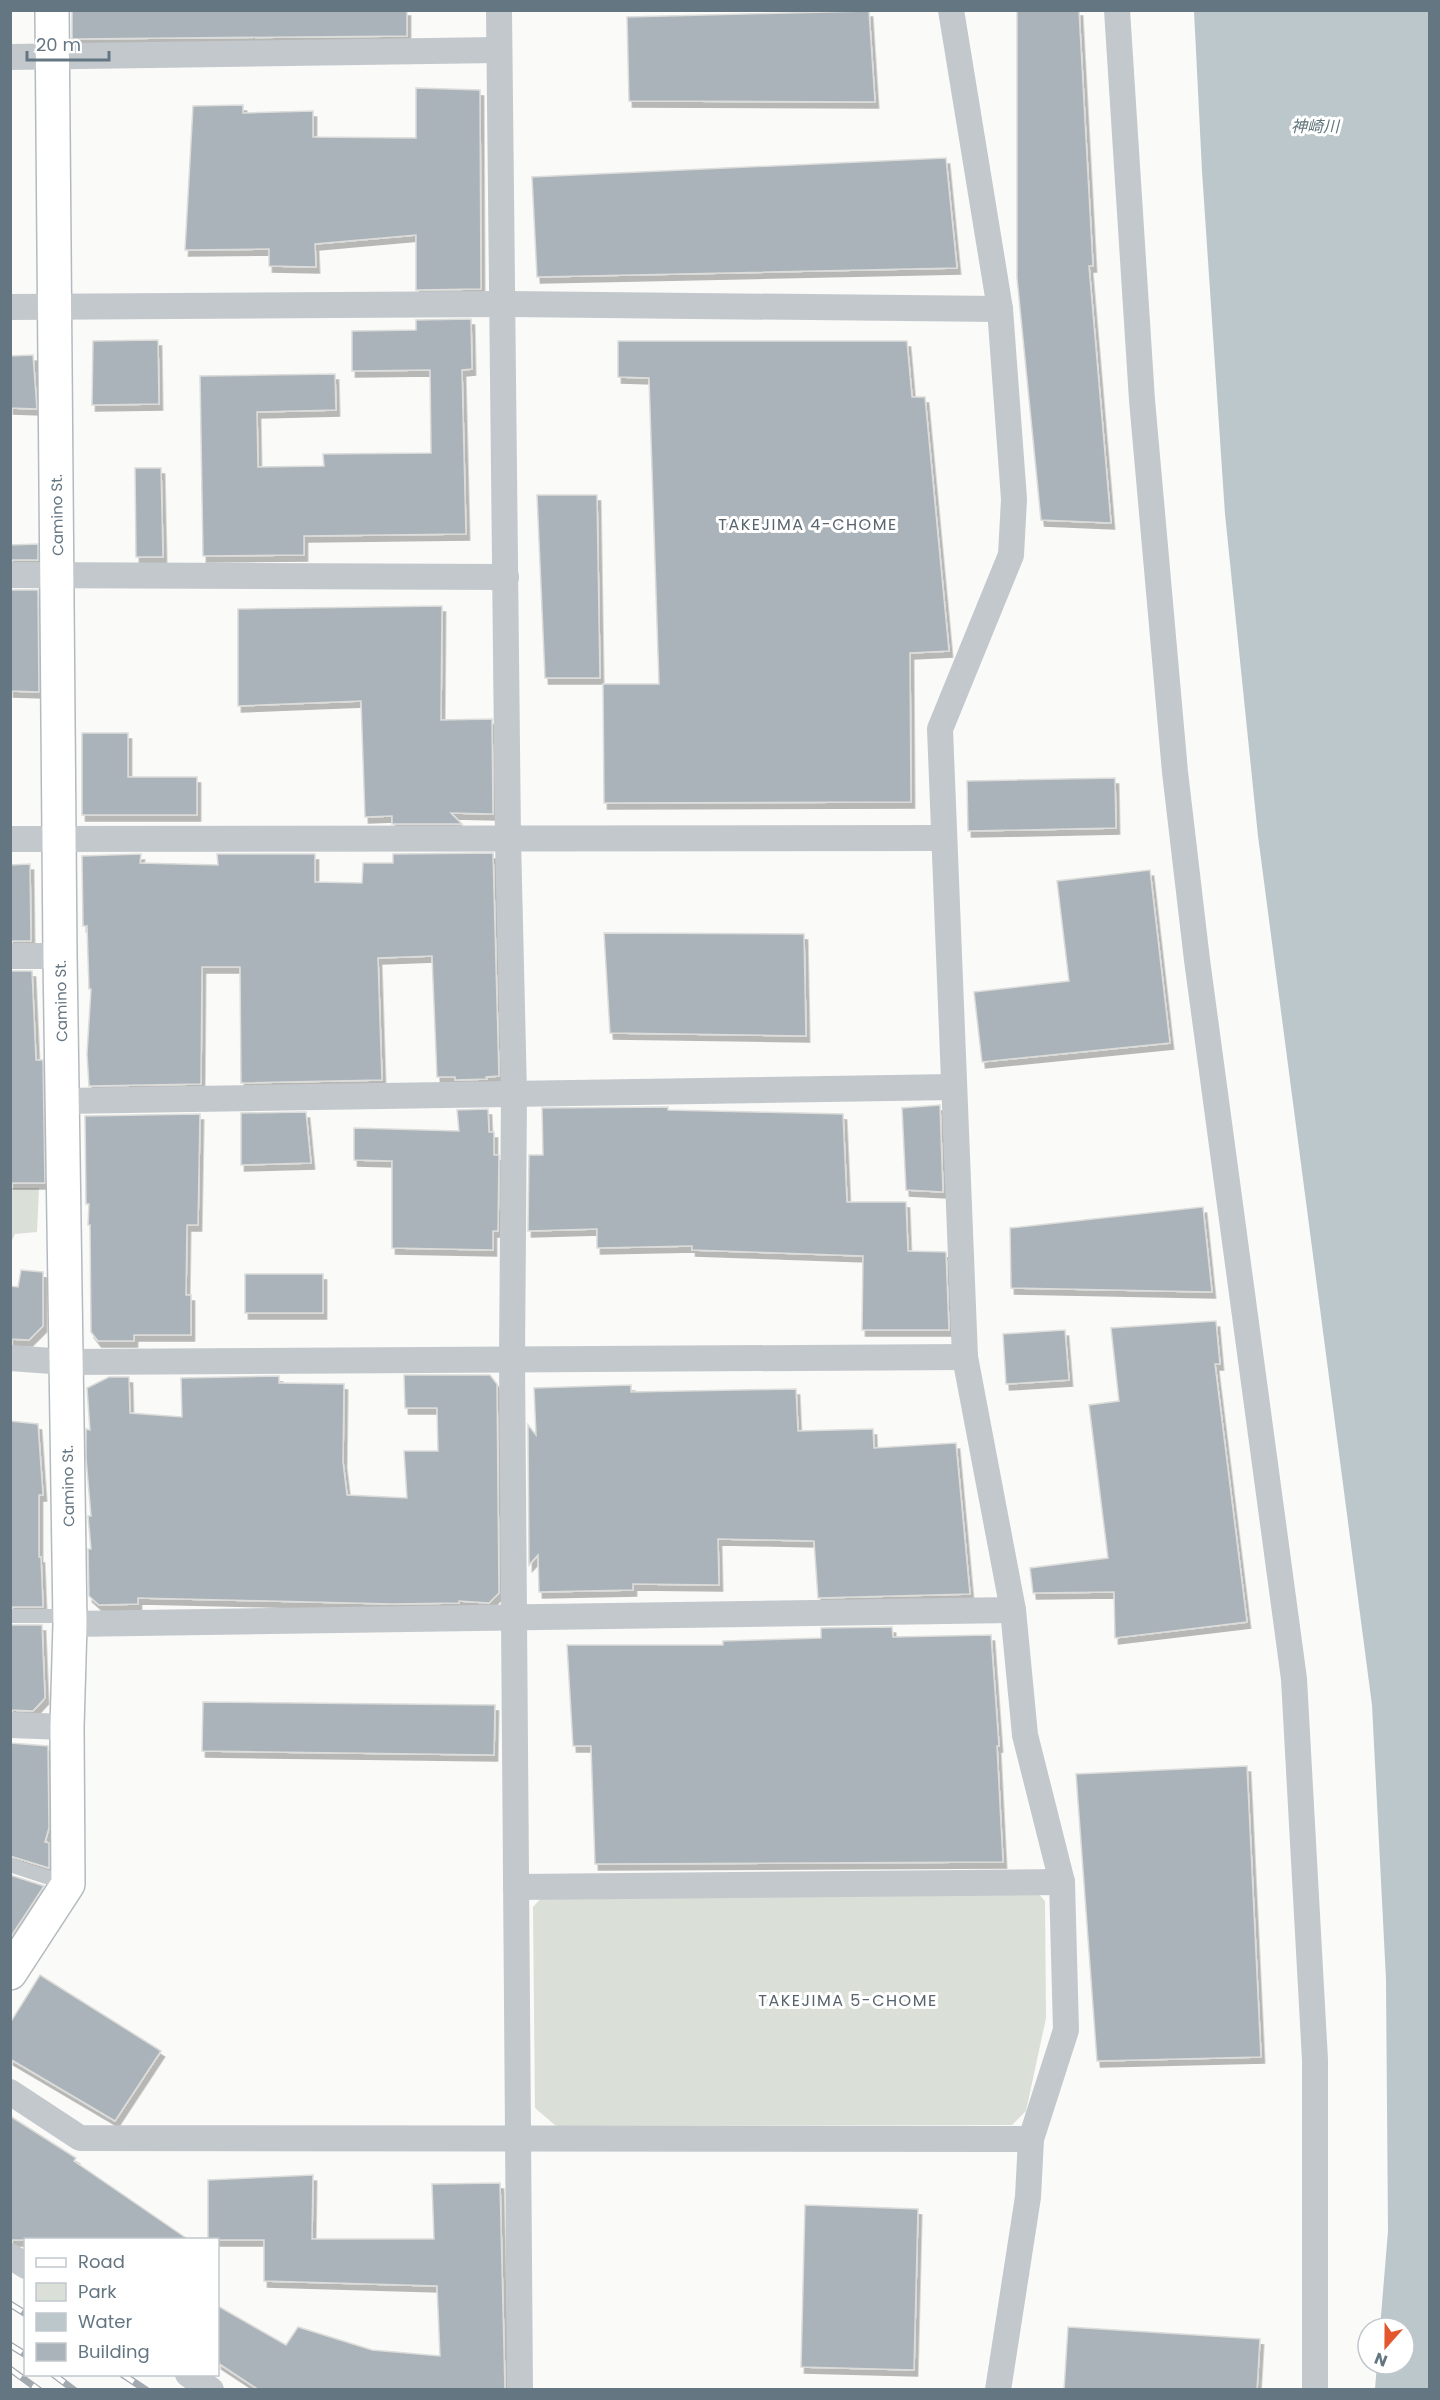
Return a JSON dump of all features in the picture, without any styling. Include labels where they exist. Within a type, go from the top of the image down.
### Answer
[{"type":"street","name":"Camino St.","points":[[52,10],[60,956],[69,1620],[68,1884]]},
{"type":"street","points":[[499,10],[508,838],[514,1094],[512,1360],[520,2390]]},
{"type":"street","points":[[951,10],[1000,309],[1014,499],[1011,555],[940,729],[965,1357],[1013,1610],[1025,1735],[1062,1882],[1066,2030],[1031,2139],[1028,2197],[998,2390]]},
{"type":"street","points":[[1117,10],[1142,400],[1175,772],[1197,960],[1294,1679],[1315,2060],[1315,2390]]},
{"type":"street","points":[[10,57],[499,50]]},
{"type":"street","points":[[10,307],[502,304],[1000,309]]},
{"type":"street","points":[[10,575],[506,577]]},
{"type":"street","points":[[10,839],[944,838]]},
{"type":"street","points":[[10,956],[60,956]]},
{"type":"street","points":[[63,1101],[954,1087]]},
{"type":"street","points":[[10,1358],[66,1362],[965,1357]]},
{"type":"street","points":[[69,1620],[1013,1610]]},
{"type":"street","points":[[10,1725],[67,1727]]},
{"type":"street","points":[[516,1887],[1062,1882]]},
{"type":"street","points":[[10,1973],[68,1884]]},
{"type":"street","points":[[10,2092],[80,2138],[1031,2139]]},
{"type":"street","points":[[10,2256],[24,2265]]},
{"type":"street","points":[[191,2376],[211,2390]]},
{"type":"lane","points":[[10,1616],[69,1620]]},
{"type":"lane","points":[[10,1865],[68,1884]]},
{"type":"green space","points":[[11,1188],[39,1188],[37,1232],[15,1234],[11,1242]]},
{"type":"green space","points":[[1035,1890],[1045,1901],[1046,2018],[1026,2111],[1012,2125],[556,2126],[535,2108],[533,1907],[545,1894]]},
{"type":"water","name":"神崎川","points":[[1194,11],[1429,11],[1429,2389],[1375,2389],[1376,2376],[1416,2376],[1416,2316],[1381,2316],[1388,2231],[1386,1979],[1372,1705],[1258,836],[1225,514],[1202,171]]},
{"type":"building","points":[[72,10],[407,10],[407,36],[72,39]]},
{"type":"building","points":[[1017,10],[1079,10],[1093,266],[1089,266],[1111,523],[1041,520],[1017,278]]},
{"type":"building","points":[[869,11],[875,102],[629,101],[627,17]]},
{"type":"building","points":[[416,88],[480,90],[481,289],[416,290],[416,235],[315,244],[316,267],[269,266],[269,249],[185,250],[193,106],[243,105],[243,113],[313,111],[313,137],[416,138]]},
{"type":"building","points":[[946,158],[957,268],[537,277],[532,177]]},
{"type":"building","points":[[471,319],[472,369],[462,370],[466,534],[304,536],[304,555],[203,556],[200,376],[335,374],[336,410],[257,412],[258,467],[324,466],[323,454],[431,453],[430,370],[352,371],[352,331],[416,330],[416,320]]},
{"type":"building","points":[[158,340],[159,404],[92,405],[93,341]]},
{"type":"building","points":[[618,341],[907,341],[912,397],[925,397],[949,651],[910,653],[911,802],[604,803],[603,684],[659,684],[649,378],[618,377]]},
{"type":"building","points":[[33,355],[37,409],[10,408],[10,356]]},
{"type":"building","points":[[135,468],[161,468],[163,557],[136,557]]},
{"type":"building","points":[[537,495],[597,495],[600,678],[545,678]]},
{"type":"building","points":[[38,544],[38,560],[10,560],[10,545]]},
{"type":"building","points":[[10,590],[38,590],[39,692],[10,691]]},
{"type":"building","points":[[442,606],[441,720],[492,719],[493,814],[451,813],[462,824],[392,824],[392,816],[365,817],[361,701],[238,706],[238,609]]},
{"type":"building","points":[[82,733],[128,733],[128,777],[197,777],[197,815],[82,815]]},
{"type":"building","points":[[1115,778],[1116,828],[968,831],[967,781]]},
{"type":"building","points":[[493,853],[499,1076],[486,1077],[487,1079],[455,1080],[455,1077],[437,1077],[432,956],[378,958],[382,1080],[241,1083],[240,967],[202,967],[201,1084],[89,1086],[87,1054],[91,989],[89,989],[87,926],[83,926],[82,856],[141,854],[140,863],[218,865],[217,854],[315,854],[315,882],[362,883],[363,863],[393,863],[393,854]]},
{"type":"building","points":[[30,864],[31,941],[10,941],[10,865]]},
{"type":"building","points":[[1150,870],[1170,1043],[982,1062],[974,992],[1069,981],[1057,881]]},
{"type":"building","points":[[604,933],[804,934],[806,1036],[610,1033]]},
{"type":"building","points":[[10,971],[32,971],[36,1060],[43,1060],[45,1183],[10,1183]]},
{"type":"building","points":[[940,1105],[943,1192],[906,1190],[902,1108]]},
{"type":"building","points":[[668,1107],[668,1110],[843,1114],[847,1202],[906,1202],[908,1251],[946,1252],[949,1330],[862,1330],[863,1256],[692,1250],[692,1246],[597,1248],[597,1229],[528,1231],[529,1155],[543,1155],[542,1108]]},
{"type":"building","points":[[488,1109],[489,1132],[494,1132],[494,1155],[499,1155],[498,1231],[493,1231],[493,1250],[392,1248],[392,1161],[354,1160],[354,1128],[459,1131],[457,1110]]},
{"type":"building","points":[[306,1112],[311,1163],[241,1165],[241,1113]]},
{"type":"building","points":[[200,1114],[198,1225],[187,1225],[186,1295],[191,1295],[191,1335],[134,1335],[134,1341],[98,1341],[91,1332],[90,1225],[88,1225],[89,1204],[86,1204],[85,1116]]},
{"type":"building","points":[[1203,1207],[1212,1292],[1011,1288],[1010,1228]]},
{"type":"building","points":[[21,1270],[43,1272],[43,1326],[29,1340],[10,1339],[10,1286],[18,1287]]},
{"type":"building","points":[[245,1274],[323,1274],[323,1313],[245,1313]]},
{"type":"building","points":[[1216,1321],[1220,1364],[1215,1364],[1247,1622],[1115,1638],[1114,1592],[1033,1593],[1030,1568],[1108,1558],[1089,1405],[1119,1401],[1111,1328]]},
{"type":"building","points":[[1065,1330],[1069,1380],[1006,1384],[1003,1334]]},
{"type":"building","points":[[404,1375],[490,1375],[497,1384],[499,1593],[489,1603],[459,1601],[459,1603],[393,1604],[138,1598],[138,1604],[99,1605],[89,1596],[88,1549],[91,1549],[88,1516],[91,1516],[86,1458],[86,1429],[90,1430],[87,1388],[109,1377],[129,1377],[130,1413],[182,1417],[181,1378],[279,1376],[279,1383],[344,1384],[343,1462],[347,1495],[407,1498],[404,1451],[438,1451],[437,1408],[405,1408]]},
{"type":"building","points":[[631,1385],[631,1392],[796,1389],[798,1431],[873,1429],[874,1448],[956,1443],[970,1594],[818,1598],[814,1541],[718,1539],[719,1585],[633,1584],[633,1590],[539,1592],[538,1555],[529,1565],[528,1425],[536,1435],[534,1388]]},
{"type":"building","points":[[10,1421],[38,1424],[43,1495],[39,1495],[39,1557],[41,1557],[43,1607],[10,1607]]},
{"type":"building","points":[[10,1625],[42,1625],[45,1698],[33,1711],[10,1710]]},
{"type":"building","points":[[892,1627],[893,1637],[991,1635],[999,1746],[997,1746],[1003,1862],[595,1864],[591,1746],[573,1746],[567,1645],[723,1645],[723,1641],[821,1638],[821,1628]]},
{"type":"building","points":[[203,1702],[495,1705],[494,1755],[202,1751]]},
{"type":"building","points":[[10,1743],[48,1746],[49,1828],[45,1842],[49,1843],[49,1868],[10,1856]]},
{"type":"building","points":[[1247,1766],[1261,2057],[1097,2061],[1076,1774]]},
{"type":"building","points":[[10,1875],[44,1886],[10,1938]]},
{"type":"building","points":[[40,1975],[161,2051],[115,2121],[10,2059],[10,2023]]},
{"type":"building","points":[[10,2116],[76,2158],[74,2161],[186,2238],[24,2238],[24,2240],[10,2240]]},
{"type":"building","points":[[313,2175],[312,2239],[434,2239],[432,2184],[500,2183],[505,2390],[259,2390],[219,2364],[219,2307],[286,2345],[298,2327],[372,2350],[440,2356],[437,2286],[264,2281],[264,2240],[208,2238],[208,2180]]},
{"type":"building","points":[[805,2205],[918,2209],[914,2370],[801,2367]]},
{"type":"building","points":[[1068,2327],[1260,2339],[1257,2390],[1064,2390]]},
{"type":"railway","points":[[10,2304],[24,2313]]},
{"type":"railway","points":[[10,2345],[24,2354]]},
{"type":"railway","points":[[10,2369],[39,2390]]},
{"type":"railway","points":[[56,2376],[74,2390]]},
{"type":"railway","points":[[125,2376],[146,2390]]},
{"type":"district","name":"TAKEJIMA 4-CHOME","points":[[808,524]]},
{"type":"district","name":"TAKEJIMA 5-CHOME","points":[[848,2000]]}]
